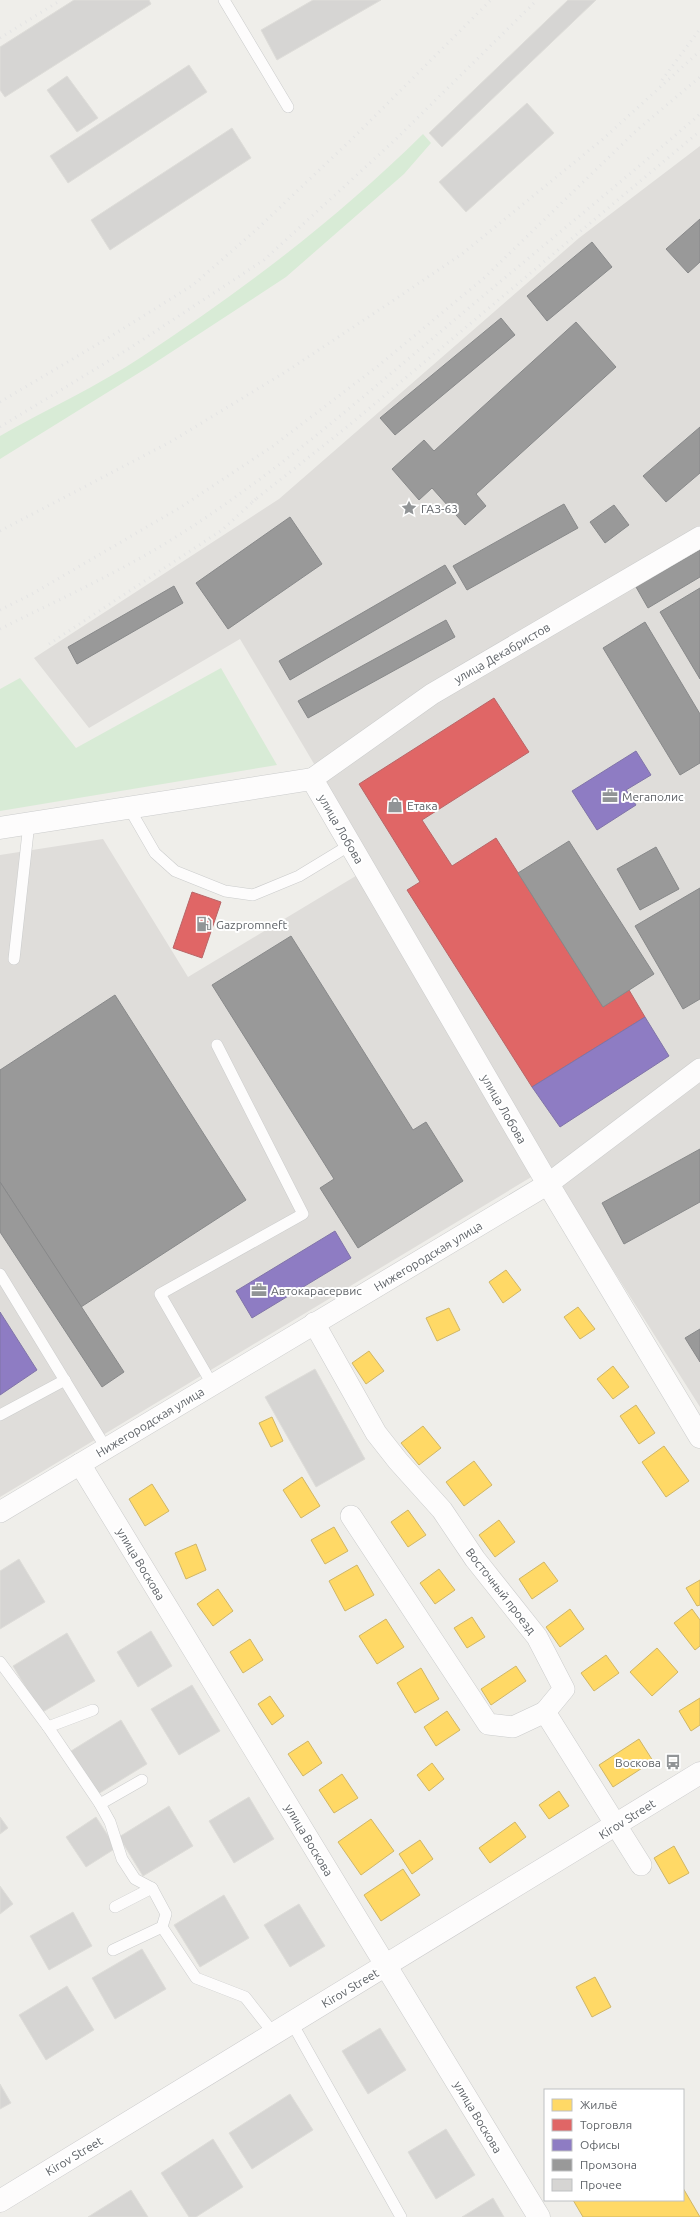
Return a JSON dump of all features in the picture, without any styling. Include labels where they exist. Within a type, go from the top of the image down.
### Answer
[{"type":"street","name":"улица Декабристов","points":[[312,779],[432,694],[700,537]]},
{"type":"street","points":[[0,828],[312,779]]},
{"type":"street","name":"улица Лобова","points":[[312,779],[548,1184],[700,1437]]},
{"type":"street","name":"Нижегородская улица","points":[[0,1512],[548,1184],[700,1069]]},
{"type":"street","name":"Восточный проезд","points":[[314,1323],[376,1433],[398,1461],[442,1510],[476,1559],[537,1637],[564,1689],[545,1712]]},
{"type":"street","name":"улица Воскова","points":[[80,1464],[539,2217]]},
{"type":"street","points":[[351,1516],[488,1724],[513,1727],[545,1712],[641,1865]]},
{"type":"street","name":"Kirov Street","points":[[0,2201],[700,1773]]},
{"type":"lane","points":[[224,0],[288,107]]},
{"type":"lane","points":[[129,808],[155,853],[175,871],[225,891],[253,895],[299,876],[350,845]]},
{"type":"lane","points":[[14,959],[29,823]]},
{"type":"lane","points":[[212,1384],[160,1294],[303,1214],[217,1045]]},
{"type":"lane","points":[[0,1274],[106,1448]]},
{"type":"lane","points":[[0,1415],[65,1380]]},
{"type":"lane","points":[[0,1662],[48,1727],[100,1804],[110,1822],[122,1859],[135,1879],[152,1888],[166,1914],[162,1927],[113,1950]]},
{"type":"lane","points":[[48,1727],[93,1710]]},
{"type":"lane","points":[[100,1804],[142,1780]]},
{"type":"lane","points":[[114,1907],[152,1888]]},
{"type":"lane","points":[[162,1927],[196,1978],[244,1997],[283,2029],[401,2217]]},
{"type":"shaded area","points":[[700,146],[700,1407],[548,1167],[0,1497],[0,855],[103,839],[188,977],[374,865],[240,639],[89,728],[34,658],[279,499],[579,238]]},
{"type":"green space","points":[[423,134],[431,143],[404,174],[286,277],[150,366],[0,459],[0,436],[126,367],[217,306],[323,224],[391,165]]},
{"type":"green space","points":[[221,668],[277,765],[0,811],[0,689],[20,678],[76,748]]},
{"type":"building: Жильё","points":[[506,1270],[521,1290],[503,1303],[489,1282]]},
{"type":"building: Жильё","points":[[578,1307],[595,1329],[580,1339],[564,1317]]},
{"type":"building: Жильё","points":[[449,1308],[460,1330],[437,1341],[426,1318]]},
{"type":"building: Жильё","points":[[369,1351],[384,1371],[366,1384],[352,1363]]},
{"type":"building: Жильё","points":[[613,1366],[629,1387],[613,1399],[597,1379]]},
{"type":"building: Жильё","points":[[636,1405],[655,1433],[639,1444],[620,1416]]},
{"type":"building: Жильё","points":[[272,1417],[283,1441],[271,1447],[259,1423]]},
{"type":"building: Жильё","points":[[423,1426],[441,1448],[419,1465],[401,1443]]},
{"type":"building: Жильё","points":[[664,1446],[689,1481],[666,1497],[642,1462]]},
{"type":"building: Жильё","points":[[474,1461],[492,1485],[464,1506],[446,1482]]},
{"type":"building: Жильё","points":[[302,1477],[320,1506],[301,1518],[283,1490]]},
{"type":"building: Жильё","points":[[152,1484],[169,1511],[145,1526],[129,1499]]},
{"type":"building: Жильё","points":[[408,1510],[426,1535],[408,1547],[391,1522]]},
{"type":"building: Жильё","points":[[499,1520],[515,1542],[495,1557],[479,1535]]},
{"type":"building: Жильё","points":[[334,1527],[348,1551],[325,1564],[311,1540]]},
{"type":"building: Жильё","points":[[196,1544],[206,1570],[186,1579],[175,1553]]},
{"type":"building: Жильё","points":[[544,1562],[558,1581],[532,1599],[519,1579]]},
{"type":"building: Жильё","points":[[357,1565],[374,1595],[345,1611],[329,1581]]},
{"type":"building: Жильё","points":[[439,1569],[455,1590],[435,1604],[420,1583]]},
{"type":"building: Жильё","points":[[700,1580],[700,1605],[697,1606],[686,1588]]},
{"type":"building: Жильё","points":[[218,1589],[233,1611],[213,1626],[197,1604]]},
{"type":"building: Жильё","points":[[570,1609],[584,1629],[560,1647],[546,1627]]},
{"type":"building: Жильё","points":[[692,1609],[700,1620],[700,1646],[695,1650],[674,1623]]},
{"type":"building: Жильё","points":[[472,1617],[485,1637],[467,1648],[454,1628]]},
{"type":"building: Жильё","points":[[386,1619],[404,1647],[377,1664],[359,1636]]},
{"type":"building: Жильё","points":[[250,1639],[263,1660],[243,1673],[230,1652]]},
{"type":"building: Жильё","points":[[657,1648],[678,1672],[652,1696],[630,1672]]},
{"type":"building: Жильё","points":[[606,1655],[619,1673],[594,1691],[581,1673]]},
{"type":"building: Жильё","points":[[516,1666],[526,1681],[491,1705],[481,1689]]},
{"type":"building: Жильё","points":[[421,1668],[439,1699],[415,1713],[397,1683]]},
{"type":"building: Жильё","points":[[270,1696],[284,1716],[272,1725],[258,1704]]},
{"type":"building: Жильё","points":[[700,1698],[700,1725],[691,1731],[679,1711]]},
{"type":"building: Жильё","points":[[447,1711],[460,1730],[436,1746],[424,1727]]},
{"type":"building: Жильё","points":[[639,1739],[653,1761],[613,1787],[599,1765]]},
{"type":"building: Жильё","points":[[308,1741],[322,1763],[303,1776],[288,1754]]},
{"type":"building: Жильё","points":[[432,1763],[444,1779],[429,1791],[417,1775]]},
{"type":"building: Жильё","points":[[342,1774],[358,1798],[334,1813],[319,1790]]},
{"type":"building: Жильё","points":[[559,1791],[569,1806],[549,1819],[539,1805]]},
{"type":"building: Жильё","points":[[371,1819],[394,1851],[361,1875],[338,1842]]},
{"type":"building: Жильё","points":[[515,1822],[526,1837],[490,1863],[479,1848]]},
{"type":"building: Жильё","points":[[420,1840],[433,1859],[412,1874],[399,1854]]},
{"type":"building: Жильё","points":[[674,1846],[689,1873],[669,1884],[654,1858]]},
{"type":"building: Жильё","points":[[403,1869],[420,1895],[381,1921],[364,1895]]},
{"type":"building: Жильё","points":[[595,1977],[611,2007],[592,2017],[576,1987]]},
{"type":"building: Жильё","points":[[684,2190],[700,2217],[583,2217],[574,2201],[684,2201]]},
{"type":"building: Торговля","points":[[494,698],[529,752],[422,820],[452,866],[496,838],[603,1007],[629,990],[645,1017],[532,1087],[407,890],[420,882],[359,784]]},
{"type":"building: Торговля","points":[[192,892],[221,902],[202,958],[173,948]]},
{"type":"building: Офисы","points":[[636,751],[651,775],[626,790],[636,805],[597,830],[572,791]]},
{"type":"building: Офисы","points":[[645,1017],[669,1056],[560,1127],[532,1087]]},
{"type":"building: Офисы","points":[[335,1231],[351,1258],[252,1318],[236,1291]]},
{"type":"building: Офисы","points":[[0,1312],[37,1370],[0,1395]]},
{"type":"building: Промзона","points":[[700,219],[700,262],[688,273],[666,249]]},
{"type":"building: Промзона","points":[[592,242],[612,267],[547,321],[527,296]]},
{"type":"building: Промзона","points":[[501,318],[515,335],[395,435],[380,418]]},
{"type":"building: Промзона","points":[[576,322],[616,367],[476,494],[486,506],[465,525],[432,488],[419,500],[392,469],[424,440],[434,451]]},
{"type":"building: Промзона","points":[[700,427],[700,473],[666,502],[643,476]]},
{"type":"building: Промзона","points":[[564,504],[578,528],[467,590],[453,566]]},
{"type":"building: Промзона","points":[[614,505],[629,525],[605,543],[590,522]]},
{"type":"building: Промзона","points":[[290,517],[322,564],[228,629],[196,583]]},
{"type":"building: Промзона","points":[[700,550],[700,577],[648,608],[636,587]]},
{"type":"building: Промзона","points":[[445,565],[456,583],[290,680],[279,661]]},
{"type":"building: Промзона","points":[[174,586],[183,603],[77,664],[68,647]]},
{"type":"building: Промзона","points":[[700,588],[700,679],[660,612]]},
{"type":"building: Промзона","points":[[446,620],[455,637],[308,718],[298,701]]},
{"type":"building: Промзона","points":[[645,622],[700,714],[700,763],[680,775],[603,648]]},
{"type":"building: Промзона","points":[[569,841],[654,974],[603,1007],[518,873]]},
{"type":"building: Промзона","points":[[656,847],[679,889],[640,910],[617,869]]},
{"type":"building: Промзона","points":[[700,888],[700,999],[683,1009],[635,926]]},
{"type":"building: Промзона","points":[[291,936],[413,1130],[426,1122],[463,1181],[358,1248],[320,1188],[334,1179],[212,985]]},
{"type":"building: Промзона","points":[[115,995],[246,1200],[81,1307],[0,1182],[0,1070]]},
{"type":"building: Промзона","points":[[700,1149],[700,1202],[624,1244],[602,1203]]},
{"type":"building: Промзона","points":[[0,1182],[124,1372],[102,1387],[0,1232]]},
{"type":"building: Промзона","points":[[700,1329],[700,1362],[685,1338]]},
{"type":"building: Прочее","points":[[74,0],[149,0],[151,4],[5,97],[0,90],[0,47]]},
{"type":"building: Прочее","points":[[313,0],[381,0],[277,60],[261,30]]},
{"type":"building: Прочее","points":[[568,0],[596,0],[442,147],[429,133]]},
{"type":"building: Прочее","points":[[189,65],[207,92],[68,183],[50,156]]},
{"type":"building: Прочее","points":[[67,76],[98,118],[77,132],[47,90]]},
{"type":"building: Прочее","points":[[527,103],[554,133],[466,212],[439,182]]},
{"type":"building: Прочее","points":[[232,128],[251,158],[110,250],[91,220]]},
{"type":"building: Прочее","points":[[315,1369],[365,1459],[316,1487],[265,1397]]},
{"type":"building: Прочее","points":[[19,1559],[45,1602],[0,1629],[0,1571]]},
{"type":"building: Прочее","points":[[151,1631],[172,1666],[138,1687],[117,1652]]},
{"type":"building: Прочее","points":[[67,1633],[95,1681],[41,1713],[13,1666]]},
{"type":"building: Прочее","points":[[192,1685],[220,1731],[179,1755],[151,1709]]},
{"type":"building: Прочее","points":[[121,1720],[147,1764],[98,1794],[71,1751]]},
{"type":"building: Прочее","points":[[249,1797],[274,1839],[234,1863],[209,1821]]},
{"type":"building: Прочее","points":[[169,1806],[193,1846],[143,1876],[119,1837]]},
{"type":"building: Прочее","points":[[0,1817],[8,1828],[0,1834]]},
{"type":"building: Прочее","points":[[96,1817],[116,1848],[86,1867],[66,1837]]},
{"type":"building: Прочее","points":[[0,1886],[13,1904],[0,1914]]},
{"type":"building: Прочее","points":[[224,1895],[249,1938],[200,1967],[174,1925]]},
{"type":"building: Прочее","points":[[299,1904],[325,1946],[290,1967],[264,1925]]},
{"type":"building: Прочее","points":[[73,1912],[92,1946],[49,1970],[30,1936]]},
{"type":"building: Прочее","points":[[142,1949],[166,1989],[115,2019],[92,1978]]},
{"type":"building: Прочее","points":[[67,1986],[94,2030],[46,2060],[19,2015]]},
{"type":"building: Прочее","points":[[380,2028],[406,2070],[368,2094],[342,2051]]},
{"type":"building: Прочее","points":[[0,2084],[11,2103],[0,2109]]},
{"type":"building: Прочее","points":[[290,2094],[313,2130],[252,2169],[229,2133]]},
{"type":"building: Прочее","points":[[446,2129],[475,2175],[436,2199],[408,2152]]},
{"type":"building: Прочее","points":[[213,2139],[243,2187],[196,2217],[189,2217],[161,2173]]},
{"type":"building: Прочее","points":[[131,2190],[148,2217],[88,2217]]},
{"type":"building: Прочее","points":[[493,2198],[504,2217],[462,2217]]},
{"type":"railway","points":[[0,38],[61,0]]},
{"type":"railway","points":[[0,402],[108,338],[193,285],[256,230],[351,140],[491,0]]},
{"type":"railway","points":[[0,427],[130,348],[264,260],[395,140],[537,0]]},
{"type":"railway","points":[[662,80],[700,29]]},
{"type":"railway","points":[[0,531],[172,441],[287,371],[462,254],[603,139],[700,51]]},
{"type":"railway","points":[[0,610],[32,594],[181,507],[273,446],[378,366],[484,278],[637,130],[700,77]]},
{"type":"railway","points":[[0,629],[135,561],[179,535],[249,487],[348,409],[700,114]]},
{"type":"railway","points":[[252,502],[347,427],[700,131]]},
{"type":"railway","points":[[49,644],[222,530],[256,499]]},
{"type":"place","name":"ГАЗ-63","points":[[409,508]]},
{"type":"place","name":"Мегаполис","points":[[610,796]]},
{"type":"place","name":"Етака","points":[[395,805]]},
{"type":"place","name":"Gazpromneft","points":[[204,924]]},
{"type":"place","name":"Автокарасервис","points":[[259,1290]]},
{"type":"place","name":"Воскова","points":[[673,1762]]}]
